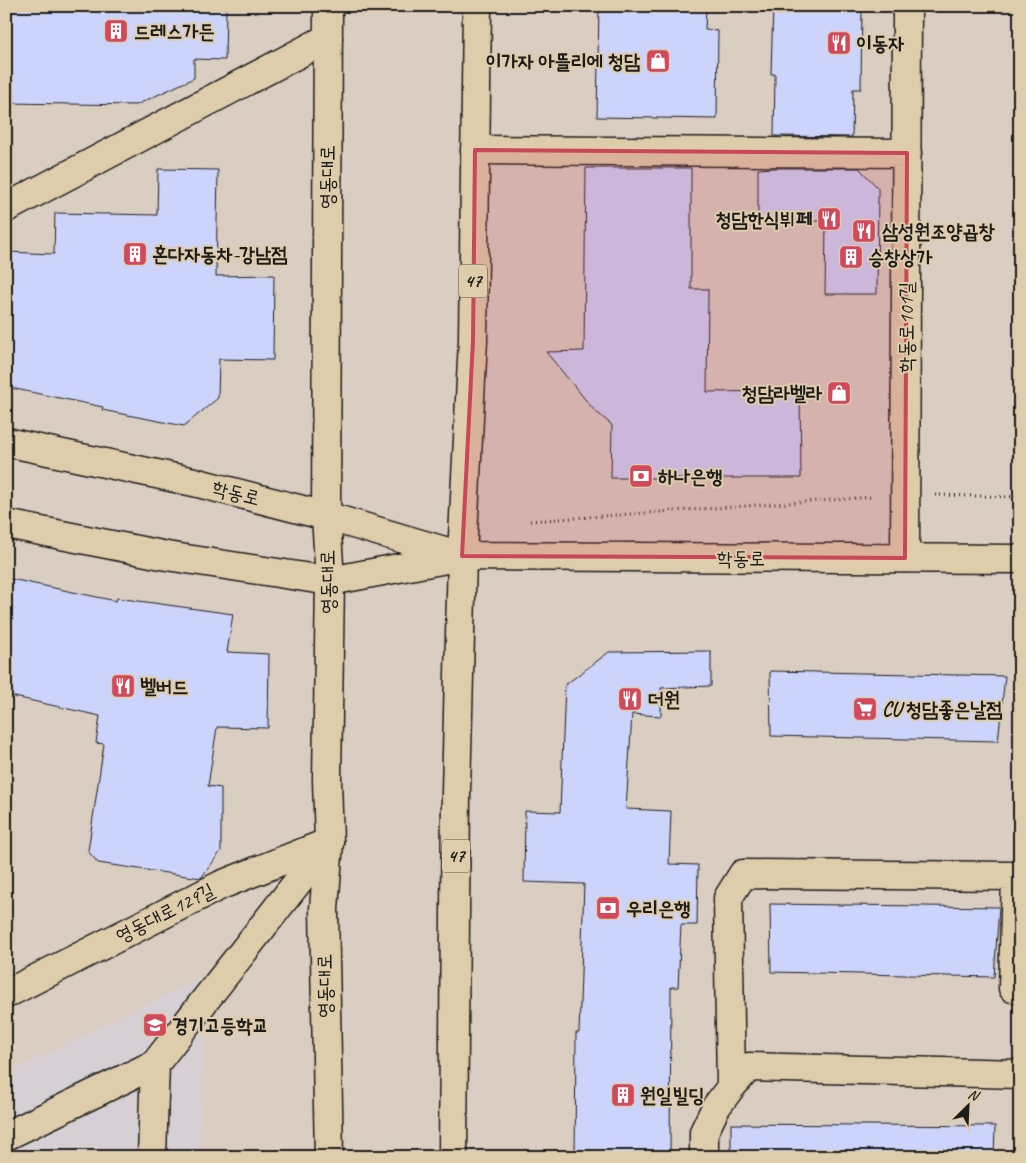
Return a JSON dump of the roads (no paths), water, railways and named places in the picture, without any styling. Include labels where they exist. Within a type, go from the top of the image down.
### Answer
[{"type":"main road","name":"영동대로","points":[[328,6],[326,516],[330,581],[328,842],[324,909],[329,1157]]},
{"type":"main road","name":"47","points":[[453,1157],[456,792],[462,556],[473,340],[477,6]]},
{"type":"main road","name":"학동로101길","points":[[905,558],[908,153],[906,6]]},
{"type":"main road","points":[[6,208],[328,38]]},
{"type":"main road","points":[[475,150],[908,153]]},
{"type":"main road","name":"학동로","points":[[6,442],[194,482],[326,516],[462,556]]},
{"type":"main road","name":"학동로","points":[[6,524],[167,556],[330,581],[462,556],[1020,559]]},
{"type":"main road","points":[[6,1136],[155,1064],[328,842]]},
{"type":"main road","name":"영동대로129길","points":[[6,994],[221,885],[328,842]]},
{"type":"main road","points":[[731,1087],[728,898],[743,874],[1016,876],[1012,988]]},
{"type":"main road","points":[[152,1157],[155,1064]]},
{"type":"main road","points":[[704,1157],[704,1132],[716,1106],[749,1067],[1020,1074]]},
{"type":"place","name":"드레스가든","points":[[116,31]]},
{"type":"place","name":"이동자","points":[[839,43]]},
{"type":"place","name":"이가자 아뜰리에 청담","points":[[658,61]]},
{"type":"place","name":"청담한식뷔페","points":[[829,219]]},
{"type":"place","name":"삼성원조양곱창","points":[[864,231]]},
{"type":"place","name":"혼다자동차-강남점","points":[[135,254]]},
{"type":"place","name":"승창상가","points":[[851,257]]},
{"type":"place","name":"청담라벨라","points":[[839,393]]},
{"type":"place","name":"하나은행","points":[[641,476]]},
{"type":"place","name":"벨버드","points":[[123,686]]},
{"type":"place","name":"더원","points":[[630,699]]},
{"type":"place","name":"CU 청담좋은날점","points":[[865,709]]},
{"type":"place","name":"우리은행","points":[[608,908]]},
{"type":"place","name":"경기고등학교","points":[[155,1025]]},
{"type":"place","name":"원일빌딩","points":[[623,1095]]}]
